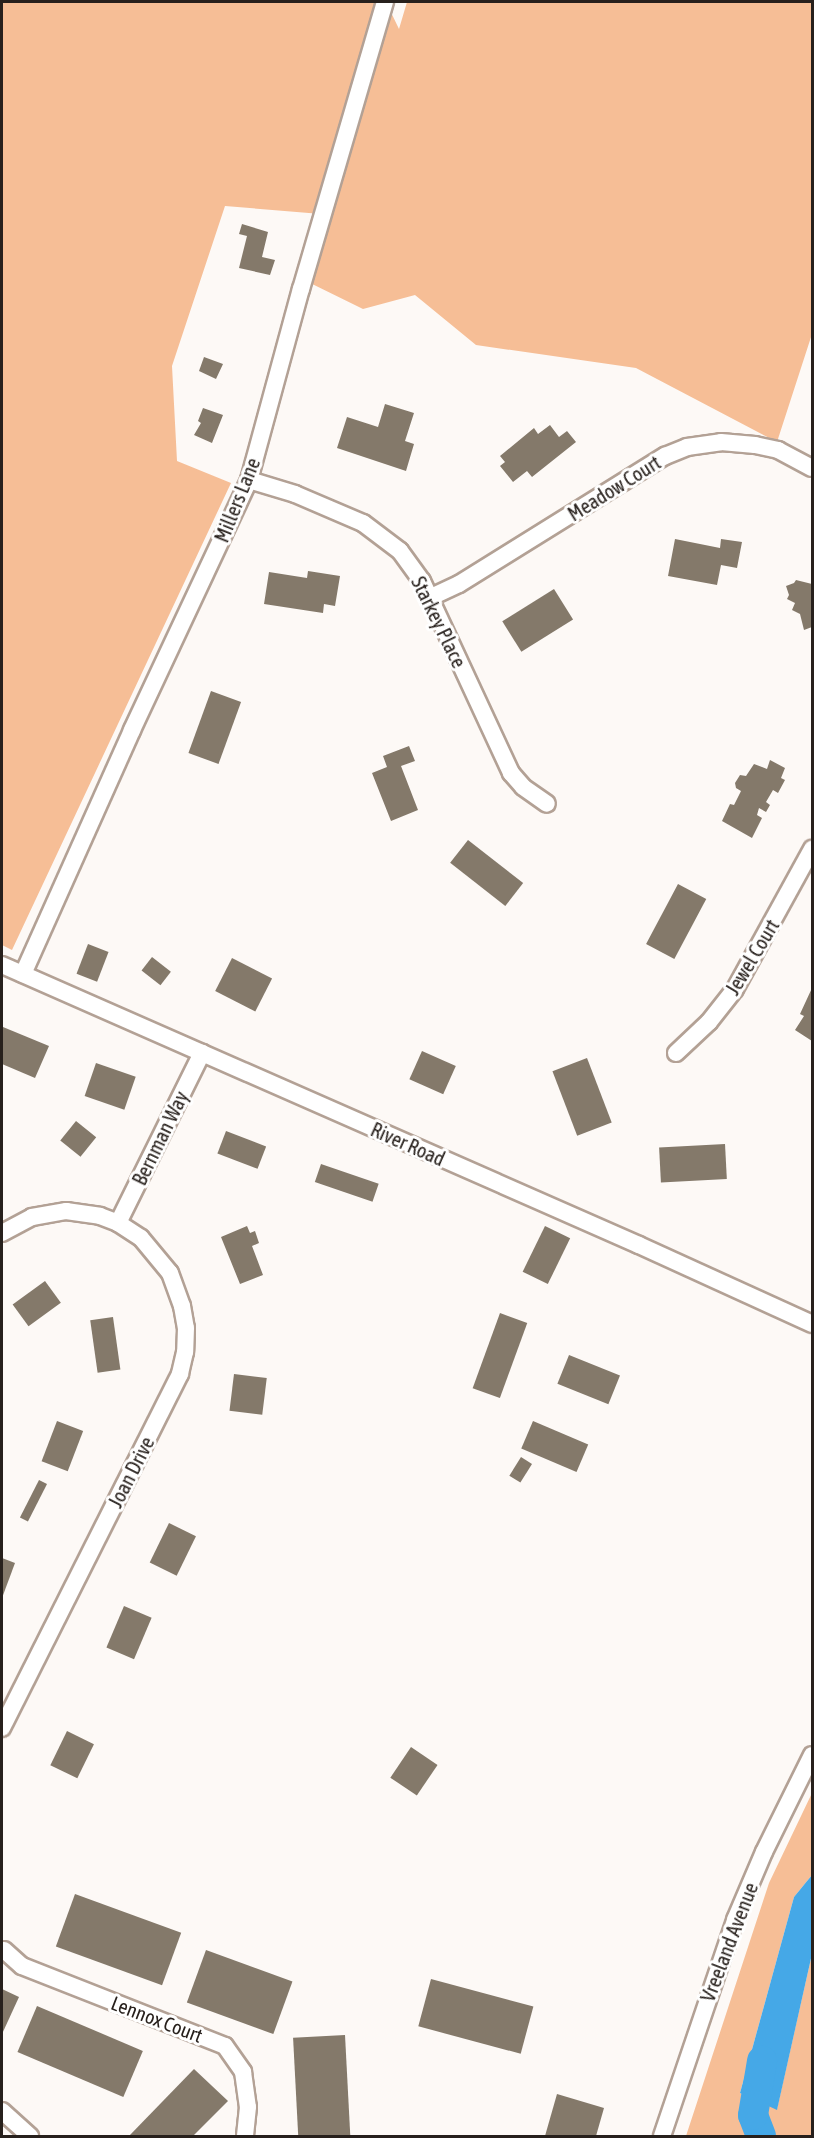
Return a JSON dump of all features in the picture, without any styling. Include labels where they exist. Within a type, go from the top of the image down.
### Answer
[{"type":"street","name":"Millers Lane","points":[[23,974],[132,730],[249,480],[301,289],[385,2]]},
{"type":"street","name":"Meadow Court","points":[[429,598],[459,584],[665,456],[687,447],[721,442],[755,445],[777,450],[813,468]]},
{"type":"street","name":"Starkey Place","points":[[249,480],[295,494],[363,523],[400,551],[422,581],[511,773],[523,787],[547,804]]},
{"type":"street","name":"Jewel Court","points":[[676,1053],[710,1022],[735,989],[813,849]]},
{"type":"street","name":"River Road","points":[[2,965],[813,1324]]},
{"type":"street","name":"Bernman Way","points":[[118,1223],[202,1053]]},
{"type":"street","name":"Joan Drive","points":[[2,1233],[32,1217],[66,1211],[100,1216],[118,1223],[141,1238],[157,1254],[175,1284],[186,1329],[185,1352],[180,1374],[2,1728]]},
{"type":"street","name":"Vreeland Avenue","points":[[662,2136],[735,1920],[764,1852],[813,1755]]},
{"type":"street","name":"Lennox Court","points":[[4,1950],[21,1966],[225,2046],[243,2073],[248,2107],[245,2136]]},
{"type":"street","points":[[2,2111],[30,2136]]},
{"type":"shaded area","points":[[2,2],[386,2],[399,29],[407,2],[812,2],[812,334],[777,442],[636,368],[476,345],[415,295],[363,309],[304,280],[321,214],[225,206],[172,366],[177,461],[231,483],[12,950],[2,945]]},
{"type":"shaded area","points":[[812,1793],[812,1875],[794,1897],[740,2093],[777,2109],[812,1954],[812,2136],[686,2136],[769,1883]]},
{"type":"water","points":[[812,1875],[812,1954],[777,2110],[740,2093],[794,1897]]},
{"type":"building","points":[[242,224],[268,232],[262,257],[275,260],[270,275],[239,268],[247,236],[239,234]]},
{"type":"building","points":[[204,357],[223,364],[216,379],[199,371]]},
{"type":"building","points":[[385,404],[414,413],[405,441],[414,444],[406,471],[337,448],[347,417],[378,427]]},
{"type":"building","points":[[203,408],[223,415],[212,443],[194,435],[201,423],[198,421]]},
{"type":"building","points":[[550,425],[559,437],[567,431],[576,442],[532,477],[527,471],[513,482],[500,466],[505,462],[500,456],[534,428],[538,434]]},
{"type":"building","points":[[675,539],[720,548],[721,539],[742,542],[737,568],[721,565],[717,585],[668,576]]},
{"type":"building","points":[[308,571],[340,576],[335,606],[324,604],[323,613],[264,604],[269,572],[307,578]]},
{"type":"building","points":[[796,580],[812,584],[812,627],[804,630],[800,614],[792,610],[795,603],[787,599],[789,595],[786,586]]},
{"type":"building","points":[[554,589],[573,620],[521,652],[502,621]]},
{"type":"building","points":[[211,691],[241,702],[218,764],[188,753]]},
{"type":"building","points":[[409,746],[415,761],[401,766],[418,810],[391,821],[372,773],[387,767],[383,756]]},
{"type":"building","points":[[770,760],[785,768],[781,778],[785,780],[778,793],[773,790],[766,802],[770,805],[766,812],[759,808],[757,815],[762,818],[752,838],[722,821],[730,804],[734,805],[741,791],[736,788],[735,783],[740,775],[746,776],[754,764],[767,769]]},
{"type":"building","points":[[468,840],[523,883],[505,906],[450,863]]},
{"type":"building","points":[[678,884],[706,899],[674,959],[646,944]]},
{"type":"building","points":[[88,944],[109,952],[97,982],[77,974]]},
{"type":"building","points":[[152,957],[171,972],[160,985],[142,970]]},
{"type":"building","points":[[232,958],[272,978],[255,1011],[215,991]]},
{"type":"building","points":[[812,988],[812,1041],[795,1030],[804,1016],[800,1014]]},
{"type":"building","points":[[3,1027],[49,1046],[35,1078],[2,1064]]},
{"type":"building","points":[[422,1051],[456,1066],[443,1094],[409,1079]]},
{"type":"building","points":[[587,1058],[612,1122],[577,1136],[552,1071]]},
{"type":"building","points":[[96,1063],[136,1077],[124,1110],[85,1096]]},
{"type":"building","points":[[76,1121],[96,1137],[80,1157],[60,1140]]},
{"type":"building","points":[[226,1131],[266,1146],[258,1169],[217,1153]]},
{"type":"building","points":[[725,1144],[727,1179],[661,1182],[659,1147]]},
{"type":"building","points":[[321,1164],[379,1184],[372,1202],[315,1182]]},
{"type":"building","points":[[247,1226],[250,1233],[255,1231],[259,1243],[252,1246],[263,1275],[240,1284],[221,1237]]},
{"type":"building","points":[[545,1226],[570,1238],[548,1284],[523,1272]]},
{"type":"building","points":[[45,1281],[61,1303],[29,1326],[13,1305]]},
{"type":"building","points":[[500,1313],[527,1323],[500,1398],[473,1388]]},
{"type":"building","points":[[113,1317],[120,1369],[98,1373],[90,1320]]},
{"type":"building","points":[[569,1355],[620,1376],[608,1404],[557,1384]]},
{"type":"building","points":[[234,1374],[267,1378],[262,1415],[229,1411]]},
{"type":"building","points":[[57,1421],[83,1431],[68,1471],[42,1461]]},
{"type":"building","points":[[533,1421],[588,1444],[577,1472],[521,1449]]},
{"type":"building","points":[[521,1457],[532,1464],[520,1483],[509,1476]]},
{"type":"building","points":[[39,1480],[47,1484],[28,1522],[20,1517]]},
{"type":"building","points":[[169,1523],[196,1536],[177,1576],[150,1563]]},
{"type":"building","points":[[2,1558],[15,1563],[2,1598]]},
{"type":"building","points":[[124,1606],[152,1618],[134,1659],[106,1647]]},
{"type":"building","points":[[67,1731],[94,1744],[77,1778],[50,1765]]},
{"type":"building","points":[[411,1747],[438,1765],[417,1796],[390,1778]]},
{"type":"building","points":[[75,1894],[181,1933],[162,1985],[56,1947]]},
{"type":"building","points":[[206,1950],[292,1981],[273,2034],[187,2003]]},
{"type":"building","points":[[431,1979],[533,2006],[521,2054],[418,2026]]},
{"type":"building","points":[[2,1989],[19,1997],[2,2034]]},
{"type":"building","points":[[37,2006],[143,2051],[123,2097],[17,2052]]},
{"type":"building","points":[[345,2035],[350,2136],[298,2136],[293,2038]]},
{"type":"building","points":[[194,2069],[228,2101],[193,2136],[129,2136]]},
{"type":"building","points":[[557,2094],[604,2108],[596,2136],[545,2136]]},
{"type":"waterway","points":[[761,2136],[753,2115],[762,2061]]}]
